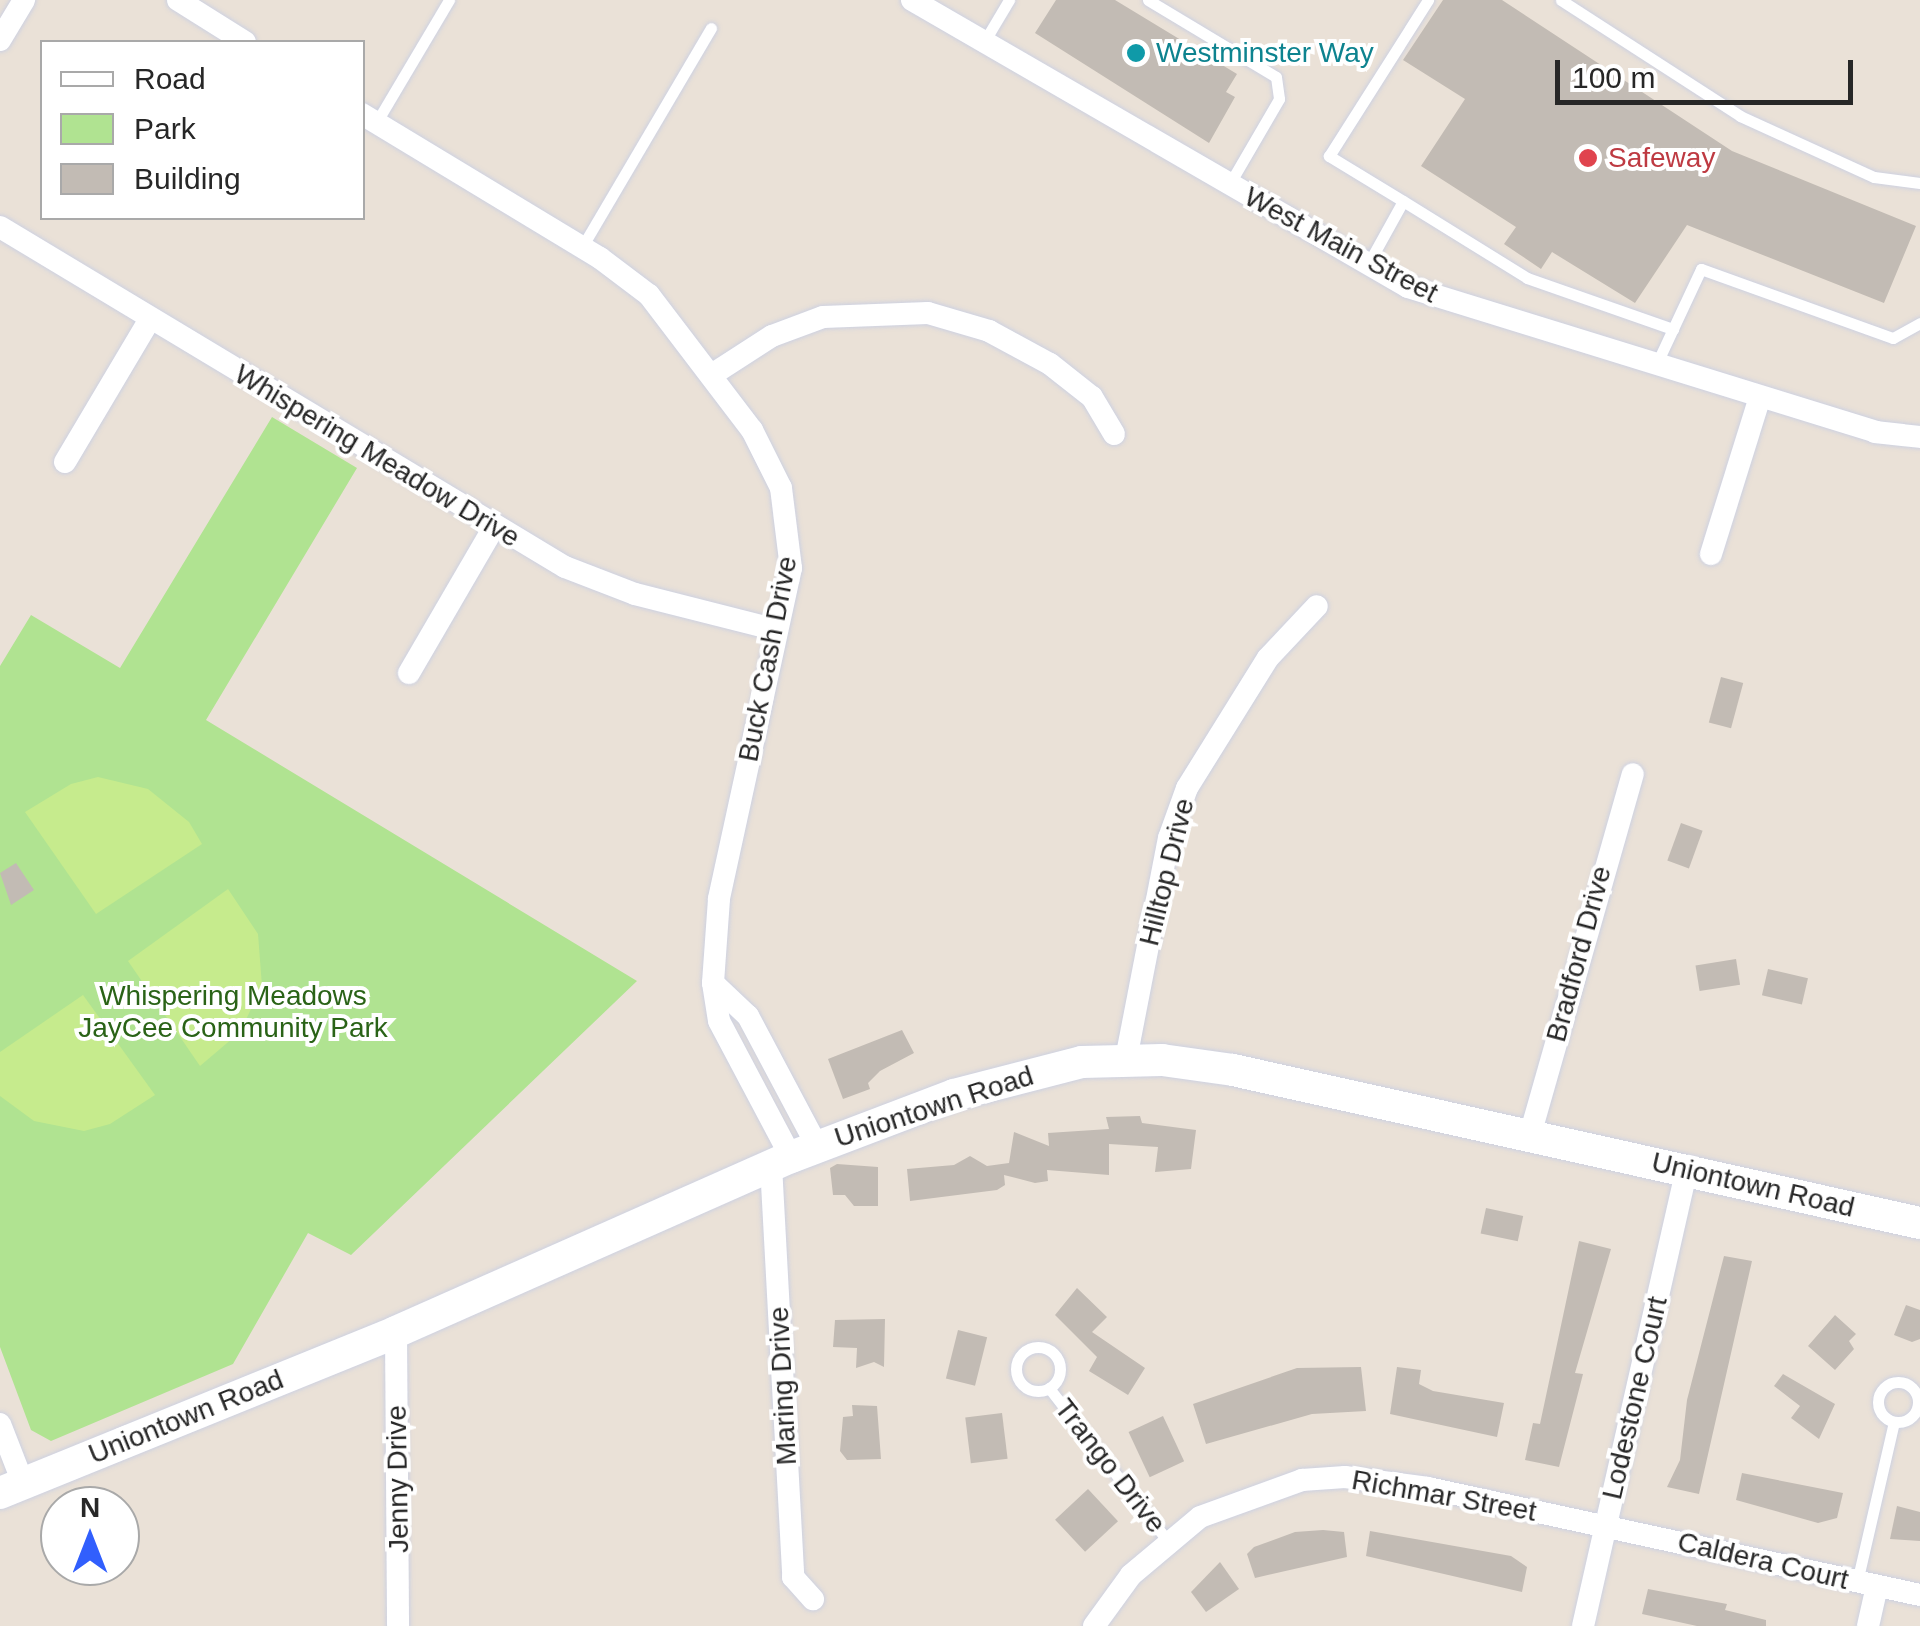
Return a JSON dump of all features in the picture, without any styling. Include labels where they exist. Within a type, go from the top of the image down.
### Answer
[{"type":"main road","name":"Uniontown Road","points":[[12,1488],[396,1332],[793,1156],[1010,1079],[1126,1059],[1232,1070],[1920,1223]]},
{"type":"street","points":[[0,40],[24,0]]},
{"type":"street","points":[[178,0],[241,40]]},
{"type":"street","name":"West Main Street","points":[[912,0],[1367,266],[1462,307],[1875,432],[1920,436]]},
{"type":"street","name":"Buck Cash Drive","points":[[369,119],[582,247],[648,295],[713,374],[768,459],[784,502],[790,568],[719,898],[713,983],[748,1016],[793,1156]]},
{"type":"street","name":"Whispering Meadow Drive","points":[[0,227],[494,527],[600,582],[777,630]]},
{"type":"street","points":[[713,374],[772,336],[823,317],[928,313],[989,331],[1050,364],[1092,397],[1114,434]]},
{"type":"street","points":[[64,462],[150,320]]},
{"type":"street","points":[[1711,554],[1760,397]]},
{"type":"street","points":[[408,673],[494,527]]},
{"type":"street","name":"Hilltop Drive","points":[[1126,1059],[1169,838],[1187,788],[1268,658],[1317,606]]},
{"type":"street","name":"Bradford Drive","points":[[1530,1135],[1633,774]]},
{"type":"street","name":"Maring Drive","points":[[793,1156],[793,1577],[813,1599]]},
{"type":"street","name":"Lodestone Court","points":[[1584,1626],[1687,1170]]},
{"type":"street","name":"Jenny Drive","points":[[396,1332],[398,1626]]},
{"type":"street","points":[[0,1424],[12,1488]]},
{"type":"street","name":"Richmar Street","points":[[1094,1626],[1131,1576],[1200,1517],[1254,1494],[1302,1480],[1345,1478],[1607,1525]]},
{"type":"street","name":"Caldera Court","points":[[1607,1525],[1920,1595]]},
{"type":"street","points":[[1867,1584],[1868,1626]]},
{"type":"lane","points":[[369,119],[449,0]]},
{"type":"lane","points":[[984,42],[1010,0]]},
{"type":"lane","points":[[1148,0],[1276,77],[1279,99],[1229,185]]},
{"type":"lane","points":[[1428,0],[1328,156],[1527,278],[1673,329]]},
{"type":"lane","points":[[1561,0],[1740,116],[1874,176],[1920,183]]},
{"type":"lane","points":[[582,247],[711,28]]},
{"type":"lane","points":[[1367,266],[1403,200]]},
{"type":"lane","points":[[1656,365],[1701,268],[1893,338],[1920,323]]},
{"type":"lane","name":"Trango Drive","points":[[1050,1388],[1170,1544]]},
{"type":"lane","points":[[1867,1584],[1894,1422]]},
{"type":"green space","name":"Whispering Meadows JayCee Community Park","points":[[272,417],[357,468],[206,720],[637,981],[351,1255],[308,1233],[233,1364],[51,1441],[31,1430],[0,1347],[0,666],[31,615],[120,668]]},
{"type":"green space","points":[[98,777],[148,789],[189,822],[202,844],[96,914],[25,812],[71,784]]},
{"type":"green space","points":[[228,889],[258,934],[262,986],[240,1032],[200,1066],[128,961]]},
{"type":"green space","points":[[83,995],[155,1095],[110,1124],[84,1131],[34,1121],[0,1096],[0,1052]]},
{"type":"building","name":"Westminster Way","points":[[1056,0],[1115,0],[1237,74],[1226,92],[1235,97],[1209,143],[1035,33]]},
{"type":"building","name":"Safeway","points":[[1443,0],[1502,0],[1732,151],[1916,226],[1884,303],[1687,225],[1635,303],[1552,252],[1541,269],[1504,244],[1516,227],[1421,166],[1465,99],[1403,60]]},
{"type":"building","points":[[1721,677],[1743,683],[1731,728],[1709,722]]},
{"type":"building","points":[[1681,823],[1703,831],[1689,868],[1667,861]]},
{"type":"building","points":[[16,863],[34,890],[11,905],[0,873]]},
{"type":"building","points":[[1736,959],[1740,985],[1700,991],[1696,965]]},
{"type":"building","points":[[1768,969],[1808,978],[1802,1005],[1762,995]]},
{"type":"building","points":[[902,1030],[914,1053],[880,1071],[868,1083],[870,1089],[843,1099],[828,1059]]},
{"type":"building","points":[[1140,1116],[1142,1123],[1196,1130],[1191,1169],[1155,1172],[1158,1147],[1109,1144],[1109,1175],[1047,1170],[1048,1181],[1035,1183],[1004,1175],[1005,1185],[997,1190],[910,1201],[907,1169],[954,1165],[970,1156],[987,1166],[1009,1163],[1014,1132],[1049,1146],[1048,1133],[1109,1129],[1106,1117]]},
{"type":"building","points":[[837,1164],[878,1167],[878,1206],[854,1206],[845,1195],[833,1195],[830,1168]]},
{"type":"building","points":[[1486,1208],[1523,1216],[1518,1241],[1481,1233]]},
{"type":"building","points":[[1579,1241],[1611,1249],[1575,1373],[1583,1374],[1559,1467],[1525,1460],[1533,1423],[1540,1424]]},
{"type":"building","points":[[1724,1256],[1752,1261],[1699,1494],[1667,1487],[1680,1460],[1687,1400]]},
{"type":"building","points":[[1077,1288],[1107,1317],[1092,1332],[1145,1368],[1128,1395],[1089,1371],[1097,1357],[1055,1315]]},
{"type":"building","points":[[1906,1305],[1920,1310],[1920,1339],[1912,1342],[1894,1335]]},
{"type":"building","points":[[1835,1315],[1856,1334],[1849,1341],[1854,1349],[1835,1370],[1808,1346]]},
{"type":"building","points":[[885,1319],[884,1367],[874,1362],[856,1368],[857,1348],[833,1347],[835,1320]]},
{"type":"building","points":[[958,1330],[987,1337],[975,1386],[946,1379]]},
{"type":"building","points":[[1361,1367],[1366,1411],[1312,1414],[1206,1444],[1193,1404],[1297,1368]]},
{"type":"building","points":[[1397,1367],[1421,1370],[1419,1384],[1433,1391],[1504,1403],[1497,1437],[1390,1414]]},
{"type":"building","points":[[1783,1374],[1835,1404],[1819,1439],[1791,1418],[1800,1406],[1774,1386]]},
{"type":"building","points":[[852,1405],[877,1406],[881,1459],[847,1460],[840,1451],[843,1417],[853,1416]]},
{"type":"building","points":[[1002,1413],[1008,1459],[971,1463],[965,1418]]},
{"type":"building","points":[[1163,1416],[1184,1461],[1150,1477],[1129,1432]]},
{"type":"building","points":[[1742,1473],[1843,1493],[1837,1518],[1818,1523],[1736,1500]]},
{"type":"building","points":[[1088,1489],[1118,1521],[1085,1552],[1055,1520]]},
{"type":"building","points":[[1897,1506],[1920,1512],[1920,1541],[1890,1539]]},
{"type":"building","points":[[1370,1531],[1511,1556],[1527,1567],[1522,1592],[1366,1556]]},
{"type":"building","points":[[1295,1532],[1344,1532],[1347,1557],[1255,1578],[1247,1554],[1254,1547]]},
{"type":"building","points":[[1220,1562],[1239,1589],[1206,1612],[1191,1592]]},
{"type":"building","points":[[1648,1589],[1727,1604],[1725,1610],[1766,1620],[1766,1626],[1697,1626],[1642,1614]]},
{"type":"place","name":"Westminster Way","points":[[1136,53]]},
{"type":"place","name":"Safeway","points":[[1588,158]]}]
